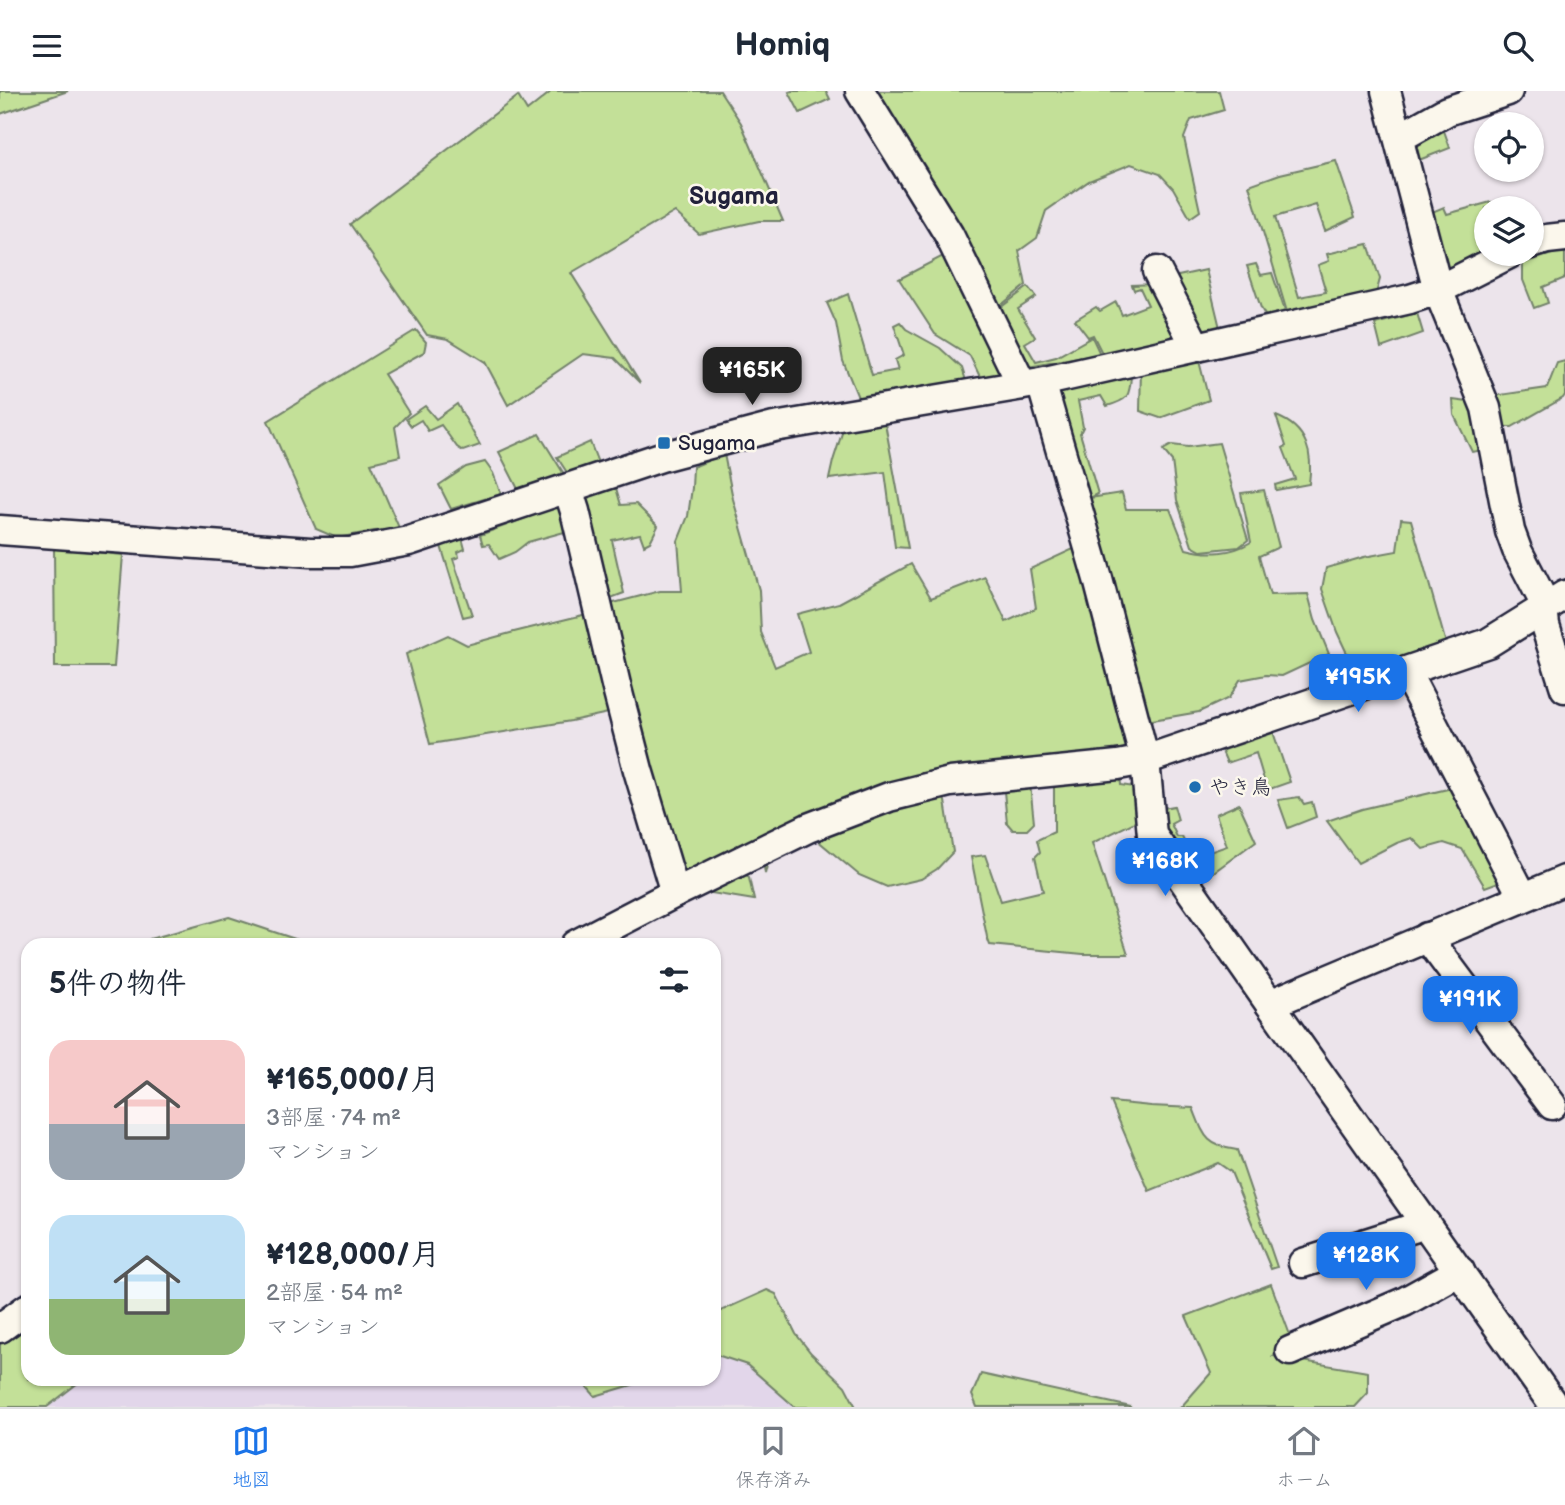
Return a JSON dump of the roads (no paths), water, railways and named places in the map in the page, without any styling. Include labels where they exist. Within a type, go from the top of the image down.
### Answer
[{"type":"street","points":[[860,91],[949,235],[1031,383],[1098,579],[1145,760],[1152,835],[1555,1407]]},
{"type":"street","points":[[1386,91],[1438,290],[1486,408],[1510,531],[1542,598],[1554,602]]},
{"type":"street","points":[[1399,138],[1447,111],[1508,91]]},
{"type":"street","points":[[1544,240],[1565,237]]},
{"type":"street","points":[[0,530],[310,552],[350,552],[409,541],[662,457],[774,427],[1031,383],[1373,308],[1438,290],[1485,266]]},
{"type":"street","points":[[1157,271],[1196,348]]},
{"type":"street","points":[[568,489],[635,758],[675,893]]},
{"type":"street","points":[[588,938],[808,828],[889,797],[950,782],[1145,760],[1488,643],[1554,602]]},
{"type":"street","points":[[1554,602],[1545,625],[1565,688]]},
{"type":"street","points":[[1406,672],[1523,897]]},
{"type":"street","points":[[1270,1004],[1565,880]]},
{"type":"street","points":[[1427,937],[1552,1105]]},
{"type":"street","points":[[1303,1263],[1426,1224]]},
{"type":"street","points":[[1290,1351],[1405,1302],[1460,1272]]},
{"type":"street","points":[[0,1328],[21,1313]]},
{"type":"place","name":"Sugama","points":[[664,443]]},
{"type":"place","name":"やき鳥","points":[[1195,787]]},
{"type":"district","name":"Sugama","points":[[734,196]]}]
